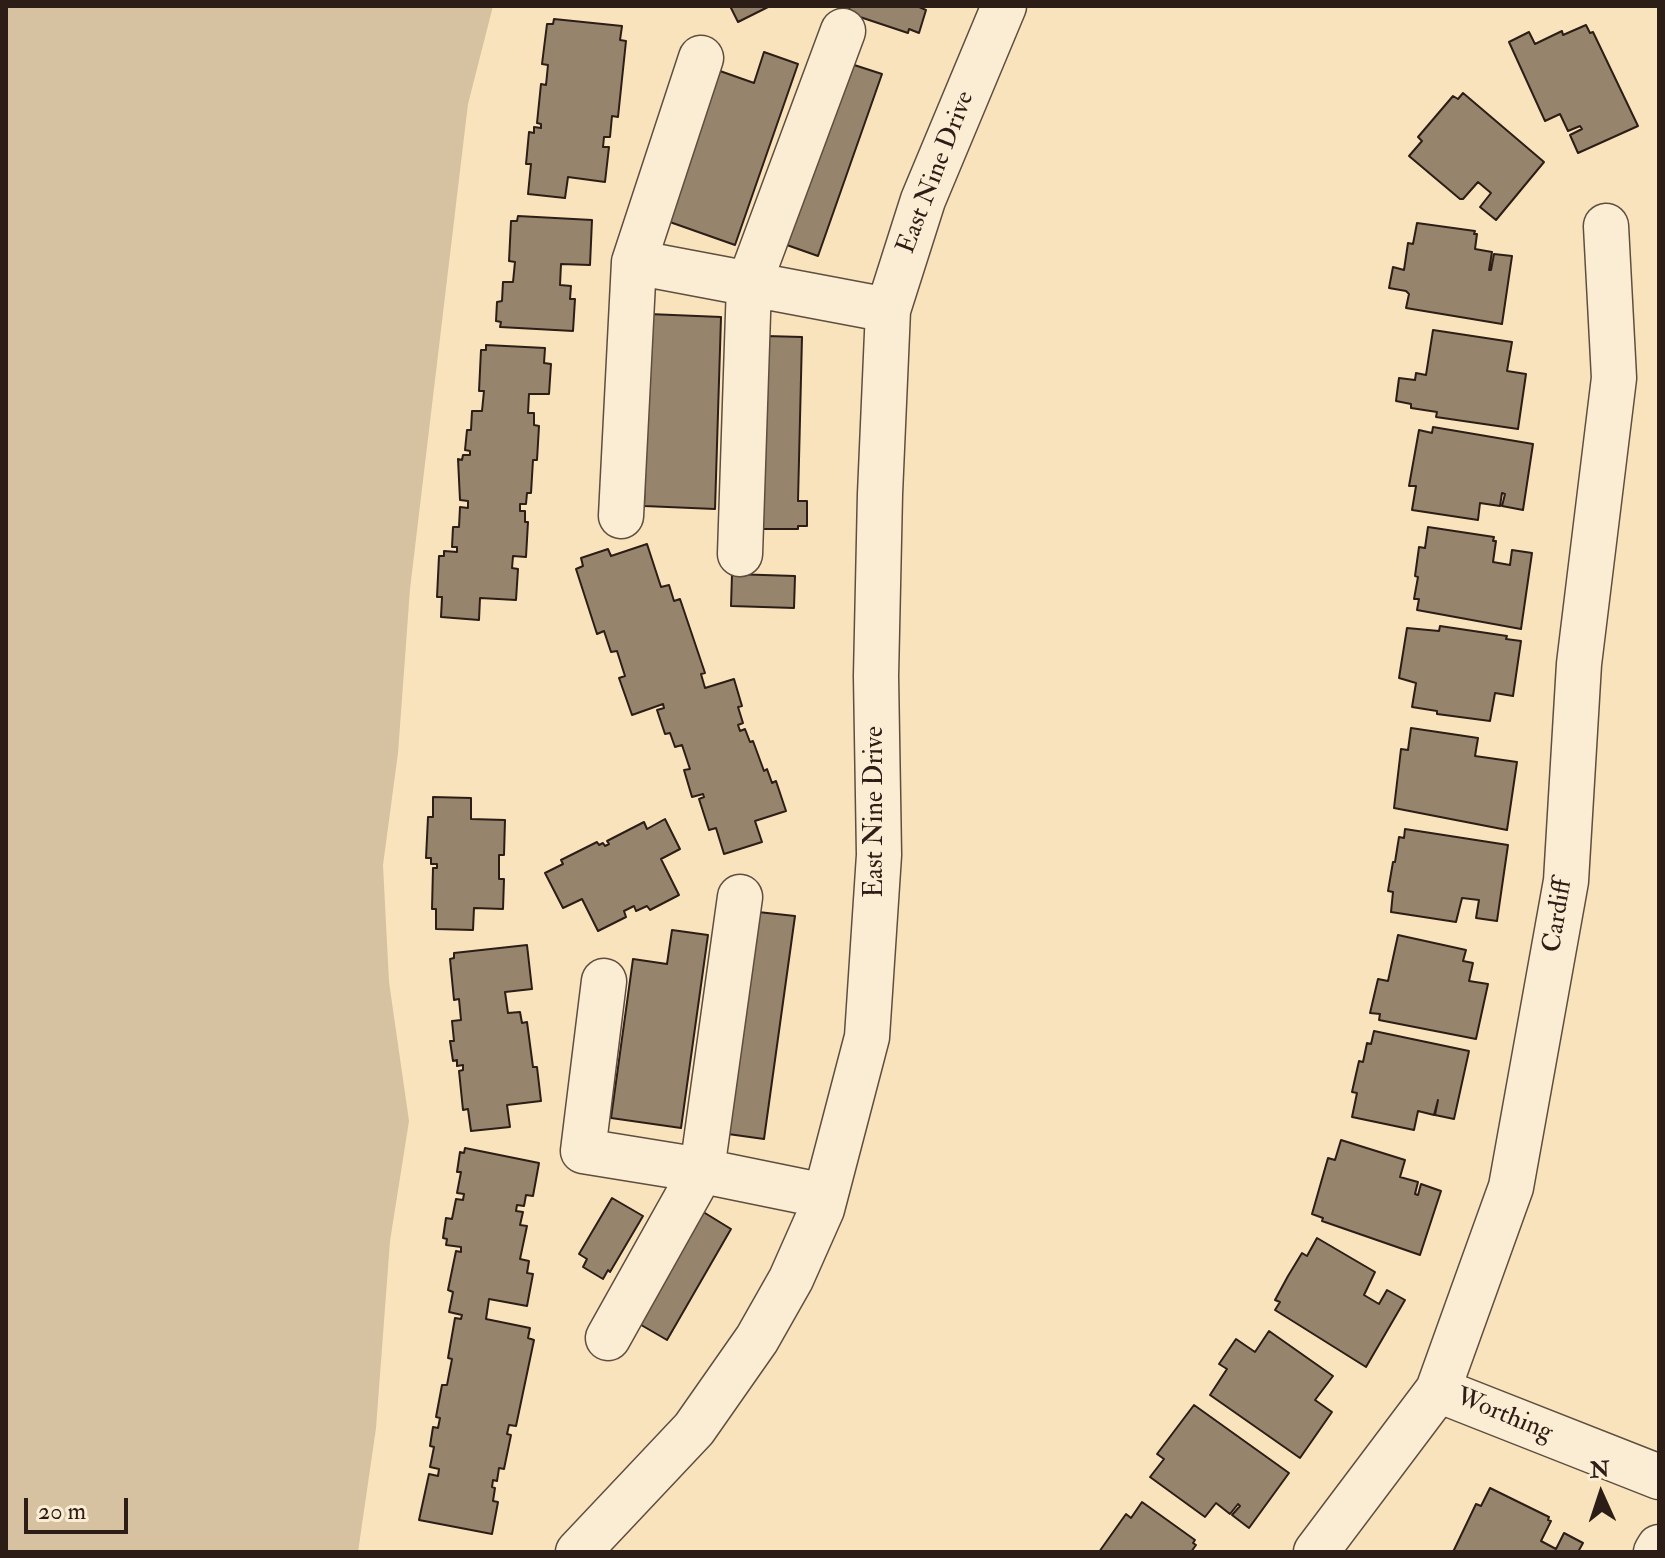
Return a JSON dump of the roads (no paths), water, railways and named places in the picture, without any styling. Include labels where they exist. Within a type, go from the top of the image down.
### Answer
[{"type":"street","name":"East Nine Drive","points":[[578,1552],[694,1429],[748,1352],[791,1279],[825,1196],[867,1037],[879,855],[876,661],[888,310],[923,200],[1004,6]]},
{"type":"street","points":[[740,554],[749,284],[843,31]]},
{"type":"street","points":[[621,516],[634,262],[701,58]]},
{"type":"street","name":"Cardiff","points":[[1316,1552],[1438,1390],[1511,1187],[1566,881],[1579,664],[1614,378],[1606,226]]},
{"type":"street","points":[[634,262],[888,310]]},
{"type":"street","points":[[608,1338],[702,1170],[740,897]]},
{"type":"street","points":[[604,981],[583,1151],[702,1170],[825,1196]]},
{"type":"street","name":"Worthing","points":[[1438,1390],[1659,1477]]}]
